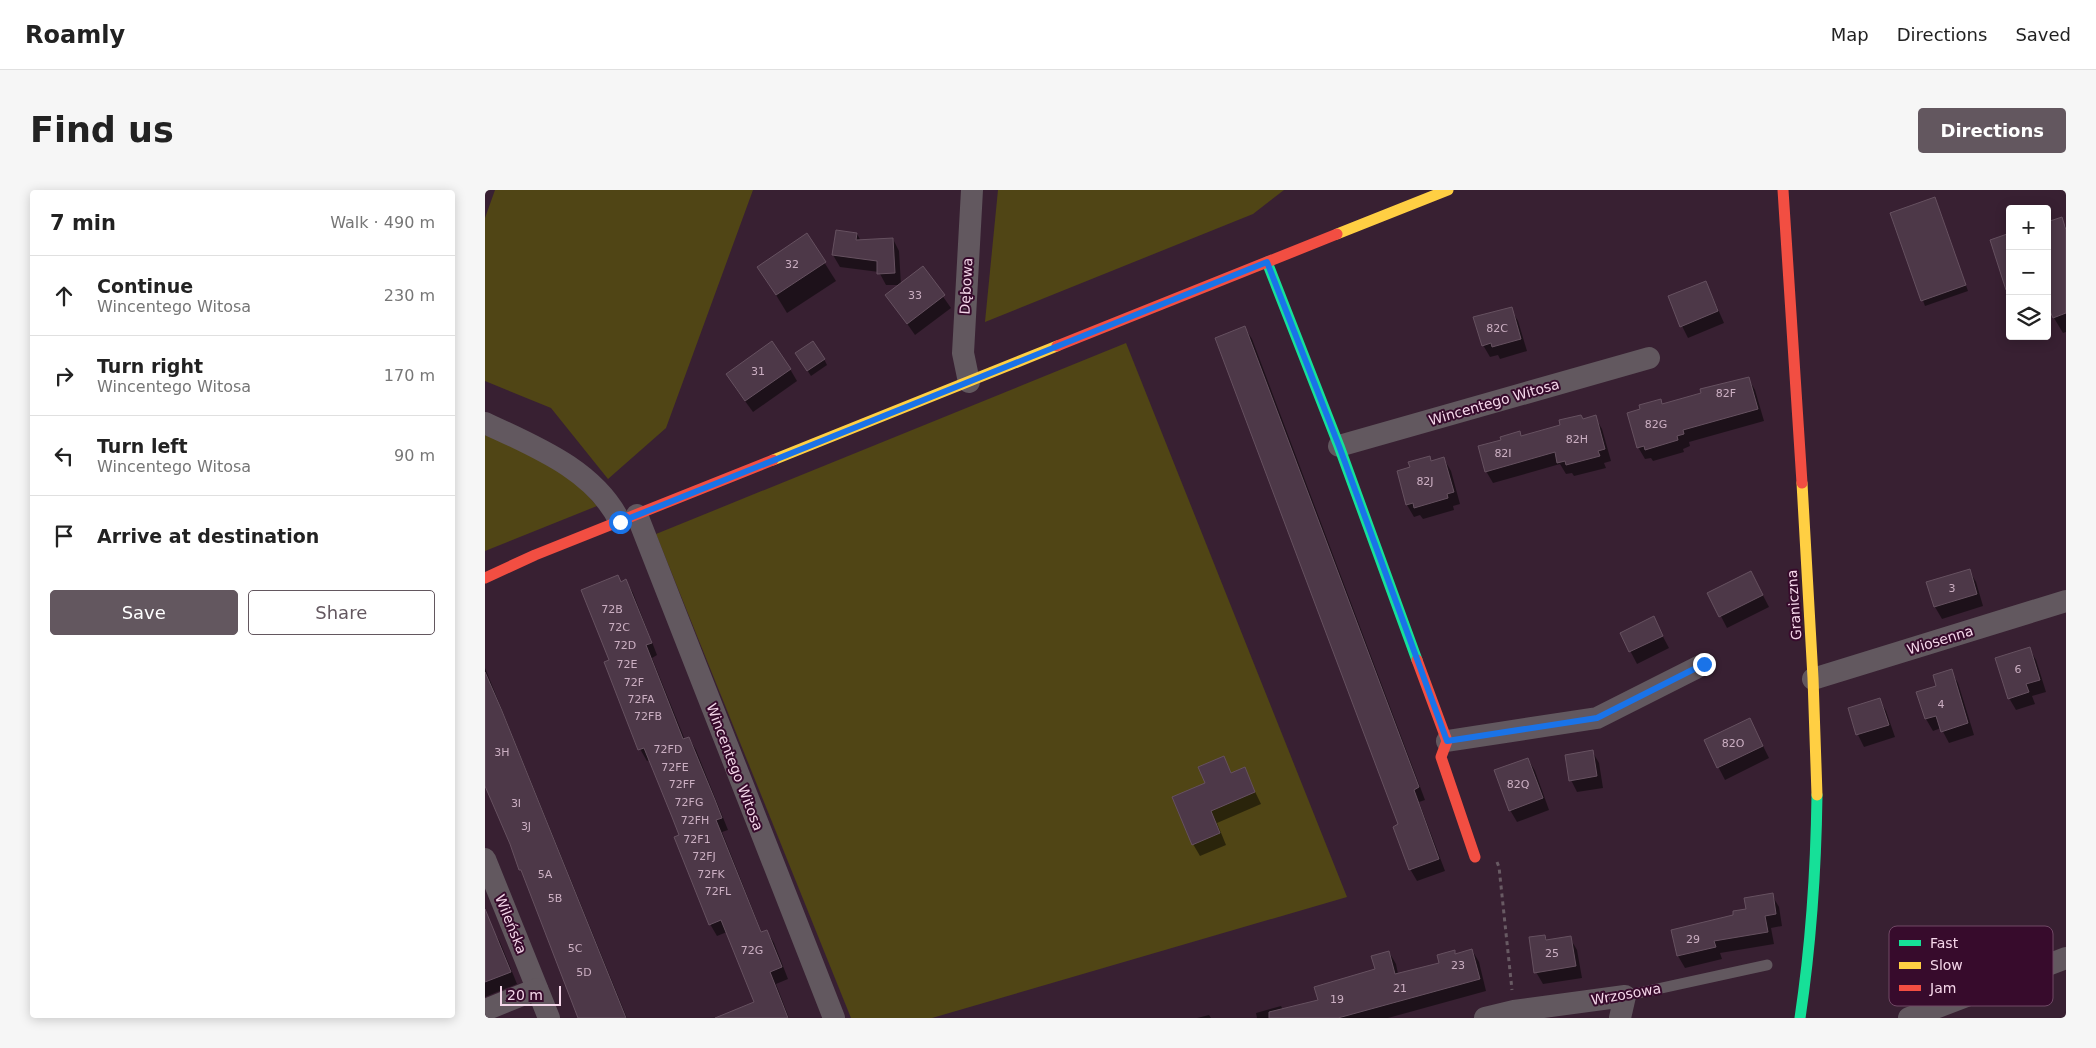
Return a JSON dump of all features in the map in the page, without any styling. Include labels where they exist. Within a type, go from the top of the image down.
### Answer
[{"type":"street","name":"Dębowa","points":[[969,382],[963,353],[972,190]]},
{"type":"street","points":[[485,578],[535,555],[1448,190]]},
{"type":"street","name":"Graniczna","points":[[1783,190],[1817,751],[1817,852],[1806,982],[1800,1018]]},
{"type":"street","points":[[1267,262],[1339,446],[1447,741],[1441,757],[1475,857]]},
{"type":"street","name":"Wincentego Witosa","points":[[1339,446],[1649,358]]},
{"type":"street","name":"Wincentego Witosa","points":[[485,423],[550,453],[600,492],[612,506],[628,519],[834,1018]]},
{"type":"street","name":"Wiosenna","points":[[1813,679],[2066,601]]},
{"type":"street","points":[[1447,741],[1597,718],[1704,664]]},
{"type":"street","name":"Wileńska","points":[[485,858],[549,1018]]},
{"type":"street","points":[[2053,963],[2066,958]]},
{"type":"street","points":[[485,1010],[537,989]]},
{"type":"street","points":[[1620,1018],[1625,996]]},
{"type":"street","name":"Wrzosowa","points":[[1485,1018],[1514,1011],[1625,996]]},
{"type":"street","points":[[1909,1018],[1940,1006]]},
{"type":"lane","name":"Wrzosowa","points":[[1625,996],[1767,965]]},
{"type":"shaded area","points":[[495,190],[753,190],[666,428],[608,479],[551,408],[485,381],[485,218]]},
{"type":"shaded area","points":[[998,190],[1284,190],[1253,214],[985,322]]},
{"type":"shaded area","points":[[1126,343],[1347,897],[932,1018],[851,1018],[656,534]]},
{"type":"shaded area","points":[[485,422],[550,453],[597,506],[485,551]]},
{"type":"building","points":[[1935,197],[1966,285],[1921,301],[1890,213]]},
{"type":"building","points":[[2062,217],[2066,230],[2066,313],[2053,318],[2051,313],[2051,221]]},
{"type":"building","points":[[836,230],[857,233],[856,240],[893,238],[895,273],[877,274],[877,261],[832,255]]},
{"type":"building","points":[[807,233],[826,262],[776,295],[757,267]]},
{"type":"building","points":[[2006,234],[2006,290],[1990,240]]},
{"type":"building","points":[[923,266],[945,295],[907,324],[885,295]]},
{"type":"building","points":[[1706,281],[1718,311],[1680,327],[1668,296]]},
{"type":"building","points":[[1512,307],[1521,339],[1492,347],[1491,343],[1482,346],[1473,317]]},
{"type":"building","points":[[1245,326],[1419,787],[1414,790],[1439,859],[1409,870],[1393,827],[1398,824],[1215,338]]},
{"type":"building","points":[[772,341],[791,369],[745,401],[726,374]]},
{"type":"building","points":[[813,341],[825,359],[807,371],[795,353]]},
{"type":"building","points":[[1749,377],[1758,409],[1683,430],[1684,434],[1677,436],[1678,440],[1645,450],[1644,446],[1637,448],[1627,413],[1640,409],[1639,405],[1661,399],[1662,404],[1701,393],[1700,389]]},
{"type":"building","points":[[1581,415],[1583,419],[1596,415],[1605,449],[1598,451],[1600,456],[1566,465],[1565,461],[1557,463],[1555,452],[1485,472],[1478,446],[1501,440],[1500,437],[1520,431],[1521,436],[1560,425],[1559,420]]},
{"type":"building","points":[[1430,456],[1431,461],[1444,457],[1454,492],[1447,494],[1448,498],[1414,508],[1413,503],[1406,505],[1397,471],[1410,467],[1408,462]]},
{"type":"building","points":[[1970,569],[1977,594],[1934,607],[1926,582]]},
{"type":"building","points":[[1751,571],[1763,595],[1719,617],[1707,593]]},
{"type":"building","points":[[618,575],[621,582],[626,579],[652,643],[646,645],[683,739],[689,737],[715,800],[722,818],[716,820],[761,932],[767,930],[782,967],[770,972],[788,1018],[715,1018],[754,1002],[721,920],[709,925],[674,837],[679,835],[672,817],[644,748],[638,750],[604,662],[609,660],[581,590]]},
{"type":"building","points":[[1654,616],[1663,636],[1629,652],[1620,633]]},
{"type":"building","points":[[2030,647],[2040,680],[2026,684],[2029,692],[2008,699],[1995,658]]},
{"type":"building","points":[[1952,669],[1968,723],[1941,732],[1936,716],[1925,719],[1916,692],[1936,686],[1933,675]]},
{"type":"building","points":[[485,672],[626,1018],[578,1018],[521,870],[519,870],[485,786]]},
{"type":"building","points":[[1880,698],[1889,725],[1856,735],[1848,708]]},
{"type":"building","points":[[1750,718],[1763,746],[1717,768],[1704,740]]},
{"type":"building","points":[[1593,750],[1597,776],[1569,781],[1565,755]]},
{"type":"building","points":[[1224,756],[1231,773],[1245,767],[1255,792],[1211,811],[1220,833],[1192,845],[1172,797],[1205,783],[1198,767]]},
{"type":"building","points":[[1528,758],[1543,798],[1509,811],[1494,770]]},
{"type":"building","points":[[1773,893],[1776,914],[1765,916],[1768,932],[1714,941],[1716,947],[1677,956],[1671,930],[1733,915],[1733,911],[1746,909],[1744,898]]},
{"type":"building","points":[[485,909],[511,972],[485,982]]},
{"type":"building","points":[[1545,935],[1546,940],[1571,936],[1576,966],[1534,973],[1529,937]]},
{"type":"building","points":[[1472,949],[1480,979],[1338,1018],[1269,1018],[1269,1012],[1318,1000],[1314,987],[1375,969],[1371,956],[1389,951],[1395,974],[1439,963],[1437,955],[1455,950],[1455,954]]},
{"type":"traffic: fast","points":[[1267,262],[1339,446],[1417,660]]},
{"type":"traffic: fast","points":[[1800,1018],[1812,907],[1817,795]]},
{"type":"traffic: slow","points":[[1337,234],[1448,190]]},
{"type":"traffic: slow","points":[[773,460],[1057,346]]},
{"type":"traffic: slow","points":[[1802,483],[1813,678],[1817,795]]},
{"type":"traffic: jam","points":[[1783,190],[1802,483]]},
{"type":"traffic: jam","points":[[1057,346],[1337,234]]},
{"type":"traffic: jam","points":[[485,578],[535,555],[773,460]]},
{"type":"traffic: jam","points":[[1417,660],[1447,741],[1441,757],[1475,857]]},
{"type":"route","points":[[620,522],[1267,262],[1339,446],[1447,741],[1597,718],[1704,664]]}]
